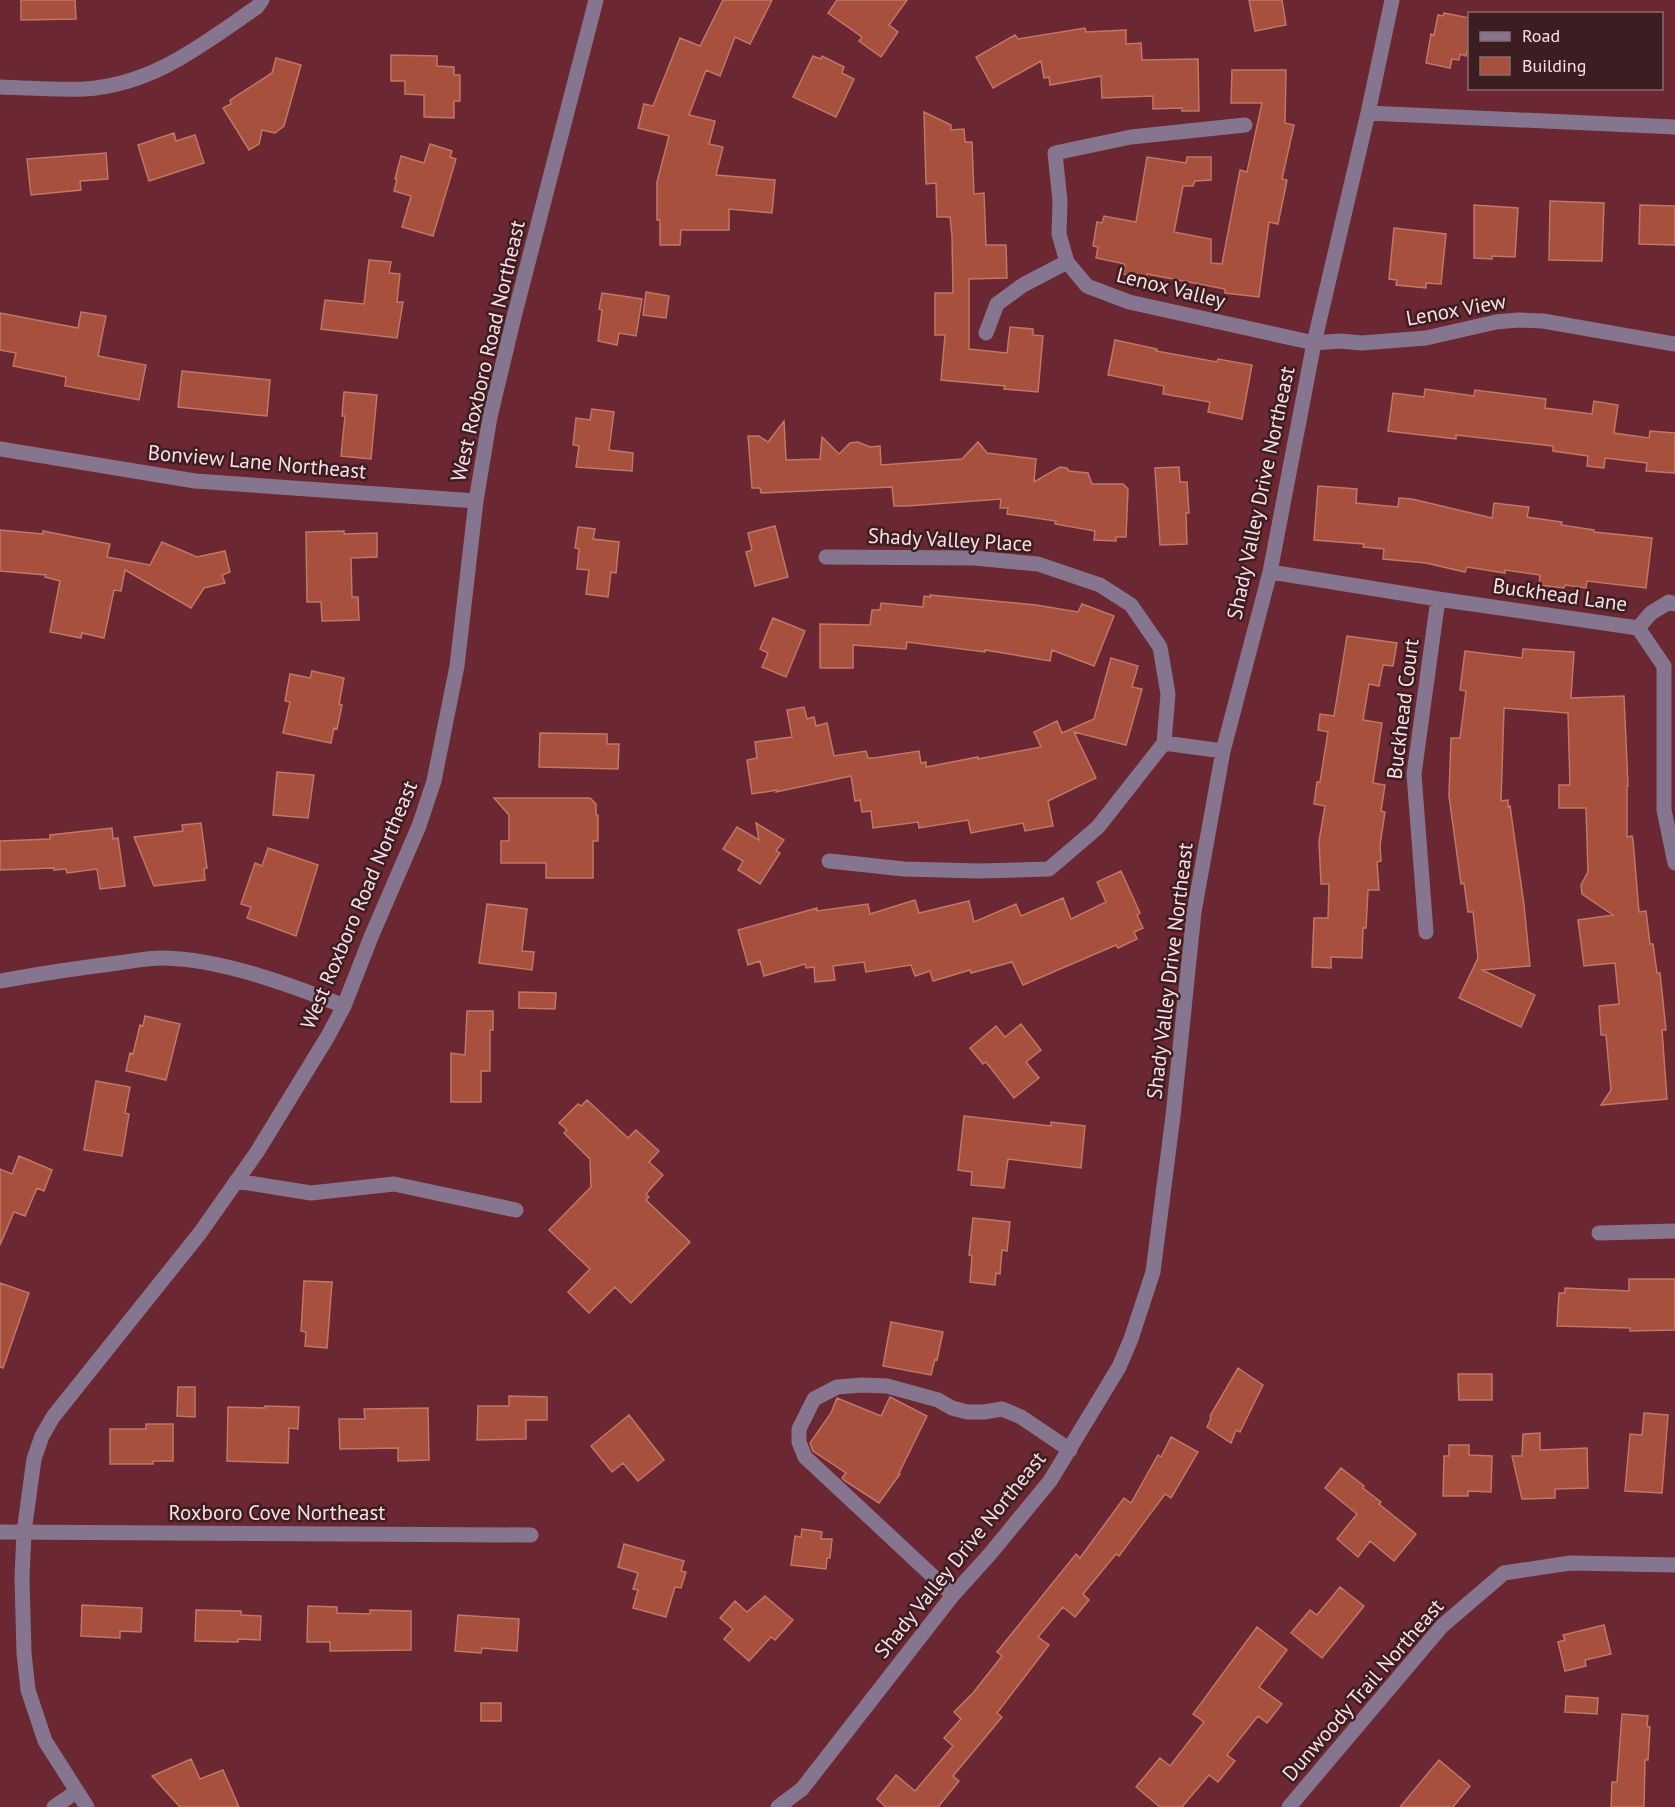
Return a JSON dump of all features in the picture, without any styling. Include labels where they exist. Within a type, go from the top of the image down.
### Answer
[{"type":"street","points":[[0,87],[84,88],[114,84],[148,75],[183,58],[257,7],[262,0]]},
{"type":"street","name":"West Roxboro Road Northeast","points":[[87,1807],[45,1740],[28,1690],[23,1631],[22,1578],[24,1532],[34,1459],[52,1417],[200,1233],[257,1152],[311,1065],[344,1006],[371,936],[419,826],[434,781],[457,666],[476,501],[490,417],[596,0]]},
{"type":"street","name":"Shady Valley Drive Northeast","points":[[778,1807],[802,1789],[953,1595],[1042,1490],[1070,1450],[1119,1367],[1131,1338],[1152,1272],[1173,1116],[1194,912],[1223,751],[1270,572],[1314,343],[1392,0]]},
{"type":"street","points":[[1368,113],[1675,126]]},
{"type":"street","name":"Lenox Valley","points":[[1245,125],[1131,138],[1055,153],[1060,201],[1059,234],[1067,262],[1087,286],[1129,302],[1314,343]]},
{"type":"street","points":[[986,333],[997,304],[1023,285],[1067,262]]},
{"type":"street","name":"Lenox View","points":[[1314,343],[1340,341],[1362,343],[1426,338],[1496,322],[1518,320],[1543,321],[1675,344]]},
{"type":"street","name":"Bonview Lane Northeast","points":[[0,449],[195,481],[476,501]]},
{"type":"street","name":"Shady Valley Place","points":[[826,556],[974,558],[1038,564],[1100,585],[1131,605],[1160,647],[1168,694],[1164,743]]},
{"type":"street","name":"Buckhead Lane","points":[[1270,572],[1638,628],[1669,664],[1664,810],[1675,863]]},
{"type":"street","name":"Buckhead Court","points":[[1426,932],[1414,774],[1438,599]]},
{"type":"street","points":[[1638,628],[1651,613],[1669,602],[1675,604]]},
{"type":"street","points":[[829,861],[904,869],[979,871],[1049,869],[1098,827],[1164,743],[1223,751]]},
{"type":"street","points":[[0,981],[68,969],[162,958],[189,960],[250,973],[344,1006]]},
{"type":"street","points":[[236,1181],[311,1193],[394,1184],[516,1210]]},
{"type":"street","points":[[1599,1233],[1675,1231]]},
{"type":"street","points":[[953,1595],[805,1457],[799,1442],[799,1429],[814,1399],[837,1388],[887,1386],[938,1400],[952,1408],[967,1412],[1002,1409],[1021,1417],[1070,1450]]},
{"type":"street","name":"Roxboro Cove Northeast","points":[[0,1532],[531,1535]]},
{"type":"street","name":"Dunwoody Trail Northeast","points":[[1289,1807],[1442,1626],[1504,1573],[1570,1563],[1675,1566]]},
{"type":"street","points":[[54,1807],[76,1792]]},
{"type":"building","points":[[21,0],[75,0],[76,19],[21,20]]},
{"type":"building","points":[[723,0],[772,0],[750,44],[735,37],[720,76],[706,70],[689,115],[715,121],[709,144],[723,147],[716,175],[775,180],[772,213],[729,209],[729,230],[681,230],[680,245],[660,245],[660,220],[657,220],[657,182],[669,136],[638,128],[644,104],[653,106],[680,38],[700,46]]},
{"type":"building","points":[[837,0],[907,0],[889,25],[898,32],[881,57],[859,41],[862,37],[828,13]]},
{"type":"building","points":[[1249,0],[1282,0],[1286,25],[1255,31]]},
{"type":"building","points":[[1444,13],[1468,18],[1466,56],[1460,54],[1459,60],[1452,59],[1450,68],[1426,63],[1431,34],[1434,35],[1438,15],[1443,16]]},
{"type":"building","points":[[1085,28],[1086,32],[1126,30],[1126,44],[1141,43],[1142,60],[1198,59],[1199,111],[1182,111],[1182,108],[1153,109],[1153,96],[1102,98],[1101,76],[1050,85],[1049,77],[1044,78],[1041,61],[993,88],[976,57],[1015,35],[1018,39]]},
{"type":"building","points":[[391,55],[437,56],[437,66],[454,67],[454,75],[460,75],[460,101],[454,101],[454,118],[424,117],[424,95],[405,94],[405,81],[391,81]]},
{"type":"building","points":[[813,56],[821,59],[822,56],[844,67],[842,73],[854,79],[836,117],[793,97]]},
{"type":"building","points":[[276,58],[301,65],[284,126],[275,133],[262,130],[259,144],[249,150],[223,108],[231,104],[230,100],[272,73]]},
{"type":"building","points":[[1232,70],[1286,70],[1285,123],[1294,125],[1282,179],[1287,180],[1278,224],[1269,222],[1259,297],[1225,293],[1225,289],[1147,274],[1146,279],[1123,274],[1125,264],[1096,258],[1098,247],[1093,246],[1097,222],[1102,223],[1104,216],[1136,222],[1147,157],[1186,163],[1187,157],[1211,157],[1211,180],[1195,181],[1193,186],[1183,186],[1174,232],[1211,239],[1211,263],[1222,264],[1240,170],[1247,172],[1262,103],[1231,103]]},
{"type":"building","points":[[924,112],[951,125],[951,130],[964,129],[965,142],[972,142],[974,194],[984,193],[986,245],[1006,245],[1007,278],[969,279],[969,349],[1007,353],[1010,327],[1033,329],[1033,335],[1043,336],[1038,392],[1004,389],[1005,386],[941,380],[945,335],[935,335],[935,293],[953,293],[952,236],[950,217],[937,217],[936,183],[926,184]]},
{"type":"building","points":[[174,133],[176,141],[195,135],[204,163],[149,181],[138,145]]},
{"type":"building","points":[[430,144],[452,151],[450,157],[456,159],[433,236],[402,227],[411,196],[394,191],[401,156],[424,163]]},
{"type":"building","points":[[106,153],[108,179],[80,181],[81,190],[31,195],[27,159]]},
{"type":"building","points":[[1550,201],[1604,203],[1602,261],[1549,260]]},
{"type":"building","points":[[1474,205],[1518,208],[1515,257],[1474,258]]},
{"type":"building","points":[[1640,205],[1675,206],[1675,245],[1639,244]]},
{"type":"building","points":[[1394,228],[1446,234],[1441,284],[1426,283],[1426,288],[1396,285],[1397,280],[1389,279]]},
{"type":"building","points":[[369,260],[391,262],[389,273],[400,274],[397,302],[403,302],[397,338],[321,329],[325,300],[364,304]]},
{"type":"building","points":[[646,292],[669,296],[666,318],[643,315]]},
{"type":"building","points":[[602,293],[642,299],[636,336],[619,333],[617,345],[598,341]]},
{"type":"building","points":[[81,312],[106,316],[98,356],[146,365],[139,400],[65,386],[66,377],[13,366],[16,353],[0,350],[0,313],[78,328]]},
{"type":"building","points":[[1115,340],[1157,349],[1156,351],[1217,362],[1218,359],[1252,365],[1242,419],[1208,412],[1210,402],[1163,394],[1164,386],[1108,375]]},
{"type":"building","points":[[182,371],[270,380],[267,416],[178,407]]},
{"type":"building","points":[[1425,389],[1474,396],[1475,390],[1546,399],[1545,408],[1592,414],[1594,401],[1618,405],[1614,433],[1649,438],[1650,431],[1675,433],[1675,473],[1646,471],[1647,463],[1605,458],[1604,468],[1587,466],[1588,456],[1553,451],[1553,446],[1456,435],[1456,439],[1388,431],[1393,393],[1424,397]]},
{"type":"building","points":[[344,392],[377,395],[371,459],[341,456],[345,416],[342,416]]},
{"type":"building","points":[[592,409],[614,412],[609,450],[633,453],[632,471],[576,467],[579,446],[573,445],[576,418],[590,420]]},
{"type":"building","points":[[784,421],[786,460],[820,459],[822,437],[839,454],[850,443],[858,442],[870,447],[880,446],[881,465],[962,459],[978,442],[987,453],[1036,459],[1034,482],[1060,467],[1067,468],[1069,471],[1088,473],[1092,484],[1123,484],[1128,489],[1126,537],[1116,537],[1116,541],[1094,540],[1095,531],[1055,524],[1056,521],[1007,514],[1008,508],[1000,508],[1001,499],[894,506],[892,487],[761,493],[760,488],[752,488],[748,436],[759,436],[768,442]]},
{"type":"building","points":[[1179,467],[1180,482],[1187,482],[1189,513],[1186,513],[1187,544],[1160,545],[1155,468]]},
{"type":"building","points":[[1318,486],[1357,489],[1356,503],[1398,507],[1399,498],[1412,499],[1492,518],[1494,503],[1529,507],[1527,517],[1562,522],[1561,525],[1594,530],[1594,532],[1652,538],[1646,588],[1587,581],[1586,588],[1539,585],[1540,575],[1505,570],[1505,573],[1467,567],[1465,572],[1426,563],[1383,559],[1384,549],[1363,547],[1364,544],[1314,540]]},
{"type":"building","points":[[775,526],[788,577],[755,586],[746,552],[752,550],[748,533]]},
{"type":"building","points":[[578,527],[595,529],[593,539],[619,542],[616,573],[611,572],[608,597],[586,594],[589,570],[577,569],[579,549],[575,548]]},
{"type":"building","points":[[0,530],[43,534],[43,531],[110,544],[107,557],[150,565],[162,542],[197,557],[225,551],[230,572],[222,575],[225,583],[204,588],[191,608],[125,570],[121,591],[114,590],[104,638],[82,633],[81,638],[50,632],[60,581],[45,577],[46,575],[0,571]]},
{"type":"building","points":[[344,531],[344,534],[377,533],[377,557],[351,558],[352,597],[358,597],[359,620],[322,621],[321,602],[307,602],[306,532]]},
{"type":"building","points":[[930,595],[1036,605],[1078,612],[1082,604],[1114,616],[1094,666],[1052,650],[1050,661],[985,650],[985,652],[907,642],[906,649],[853,645],[853,668],[820,668],[820,624],[870,625],[872,610],[880,610],[881,603],[923,607],[924,596],[930,597]]},
{"type":"building","points":[[773,618],[805,631],[786,677],[762,667],[768,653],[760,649]]},
{"type":"building","points":[[1347,636],[1397,643],[1393,666],[1383,665],[1379,686],[1369,684],[1363,720],[1382,723],[1373,783],[1385,785],[1381,811],[1385,812],[1380,845],[1381,861],[1377,862],[1379,890],[1368,890],[1362,958],[1331,957],[1331,968],[1312,967],[1314,918],[1328,918],[1329,884],[1321,884],[1319,841],[1325,806],[1314,804],[1328,732],[1318,730],[1320,714],[1334,716]]},
{"type":"building","points":[[1523,649],[1574,652],[1571,698],[1624,696],[1628,786],[1627,837],[1632,836],[1633,840],[1639,912],[1646,911],[1650,944],[1653,944],[1657,973],[1660,973],[1666,1030],[1662,1030],[1667,1099],[1601,1105],[1611,1090],[1606,1035],[1601,1035],[1599,1006],[1619,1004],[1615,963],[1584,966],[1578,920],[1613,915],[1582,894],[1581,885],[1588,872],[1586,808],[1559,808],[1559,785],[1570,785],[1568,713],[1504,708],[1501,801],[1508,800],[1508,807],[1510,806],[1530,966],[1482,970],[1535,995],[1521,1027],[1459,998],[1478,958],[1473,912],[1468,912],[1464,883],[1461,884],[1449,796],[1451,738],[1460,738],[1466,691],[1460,690],[1465,651],[1522,658]]},
{"type":"building","points":[[1111,658],[1138,666],[1132,687],[1142,689],[1126,745],[1074,732],[1096,778],[1048,801],[1053,826],[1025,831],[1023,823],[971,833],[968,820],[919,828],[918,822],[873,828],[871,811],[862,812],[860,800],[855,801],[851,776],[776,792],[777,790],[752,794],[747,760],[757,758],[755,742],[792,737],[787,710],[804,707],[807,719],[814,717],[816,726],[827,723],[834,756],[866,751],[868,758],[874,758],[919,751],[921,763],[926,762],[926,767],[978,757],[978,759],[1041,747],[1034,732],[1057,721],[1062,733],[1094,719]]},
{"type":"building","points":[[312,671],[344,678],[339,704],[342,705],[337,729],[334,728],[331,743],[283,733],[290,702],[285,701],[290,674],[310,678]]},
{"type":"building","points":[[540,733],[607,734],[607,744],[619,744],[618,769],[539,767]]},
{"type":"building","points":[[277,772],[314,775],[308,818],[273,815]]},
{"type":"building","points":[[494,798],[590,798],[596,804],[596,815],[598,815],[598,841],[593,841],[593,878],[546,878],[546,863],[501,863],[501,841],[509,841],[509,815]]},
{"type":"building","points":[[201,823],[207,868],[204,869],[205,880],[154,886],[134,837],[183,831],[182,825]]},
{"type":"building","points":[[756,823],[784,840],[776,851],[780,853],[760,884],[738,870],[743,861],[723,849],[737,827],[759,840]]},
{"type":"building","points":[[112,828],[113,839],[118,838],[125,886],[100,889],[97,869],[67,873],[66,869],[54,870],[54,868],[0,870],[0,841],[50,839],[50,835]]},
{"type":"building","points":[[268,848],[318,865],[296,936],[247,918],[251,907],[241,904],[255,863],[262,866]]},
{"type":"building","points":[[1121,871],[1140,913],[1137,915],[1143,928],[1134,932],[1137,939],[1118,948],[1116,945],[1023,985],[1012,962],[971,973],[970,970],[933,981],[930,971],[915,976],[911,965],[866,972],[864,962],[833,966],[835,980],[815,982],[814,967],[806,968],[805,964],[764,976],[760,961],[748,965],[738,930],[817,908],[817,911],[868,904],[870,914],[915,900],[919,913],[969,901],[974,922],[1016,904],[1021,916],[1063,898],[1071,919],[1106,902],[1097,882]]},
{"type":"building","points":[[487,904],[527,909],[522,951],[534,952],[532,970],[479,963]]},
{"type":"building","points":[[519,992],[556,993],[555,1009],[519,1008]]},
{"type":"building","points":[[467,1011],[493,1011],[493,1030],[490,1030],[490,1071],[481,1071],[481,1102],[451,1102],[451,1053],[465,1055]]},
{"type":"building","points":[[145,1016],[180,1024],[166,1080],[126,1071],[130,1053],[133,1054],[140,1025],[143,1026]]},
{"type":"building","points":[[1021,1024],[1041,1050],[1026,1062],[1039,1078],[1014,1098],[986,1062],[983,1064],[970,1048],[996,1026],[1005,1037]]},
{"type":"building","points":[[96,1081],[130,1087],[125,1113],[129,1114],[122,1156],[84,1150]]},
{"type":"building","points":[[587,1100],[628,1138],[636,1130],[659,1151],[649,1162],[663,1175],[646,1194],[649,1197],[646,1200],[690,1242],[631,1303],[615,1287],[589,1313],[568,1292],[590,1269],[549,1230],[591,1187],[590,1159],[564,1133],[567,1130],[559,1123],[578,1104],[581,1106]]},
{"type":"building","points":[[964,1116],[1051,1126],[1051,1122],[1085,1126],[1081,1168],[1008,1159],[1004,1188],[971,1185],[972,1172],[958,1170]]},
{"type":"building","points":[[19,1156],[52,1170],[44,1191],[37,1188],[25,1216],[14,1212],[0,1245],[0,1169],[12,1174]]},
{"type":"building","points":[[973,1218],[1010,1222],[1007,1251],[1002,1250],[1000,1274],[996,1273],[995,1285],[970,1282],[972,1256],[969,1255]]},
{"type":"building","points":[[1629,1279],[1675,1279],[1675,1330],[1630,1331],[1630,1328],[1557,1326],[1559,1293],[1565,1293],[1565,1288],[1629,1291]]},
{"type":"building","points":[[304,1281],[332,1282],[327,1348],[305,1346],[306,1332],[301,1331]]},
{"type":"building","points":[[0,1283],[29,1293],[3,1368],[0,1367]]},
{"type":"building","points":[[891,1322],[943,1332],[931,1375],[883,1366]]},
{"type":"building","points":[[1238,1368],[1263,1385],[1240,1432],[1236,1430],[1231,1443],[1207,1427],[1210,1416]]},
{"type":"building","points":[[1458,1374],[1492,1374],[1492,1400],[1459,1400]]},
{"type":"building","points":[[178,1387],[195,1387],[195,1417],[177,1416]]},
{"type":"building","points":[[509,1396],[547,1397],[547,1420],[526,1420],[526,1439],[477,1440],[478,1406],[509,1406]]},
{"type":"building","points":[[890,1397],[927,1416],[900,1474],[879,1503],[845,1481],[842,1478],[846,1473],[813,1451],[810,1443],[831,1413],[837,1398],[881,1416]]},
{"type":"building","points":[[265,1406],[299,1407],[298,1429],[289,1428],[288,1463],[227,1461],[228,1407],[265,1408]]},
{"type":"building","points":[[428,1408],[429,1460],[398,1461],[398,1448],[340,1449],[339,1419],[365,1419],[364,1409]]},
{"type":"building","points":[[1644,1413],[1668,1415],[1662,1493],[1625,1491],[1630,1434],[1642,1435]]},
{"type":"building","points":[[629,1415],[664,1460],[638,1481],[623,1463],[612,1472],[591,1446]]},
{"type":"building","points":[[146,1424],[173,1424],[173,1461],[153,1461],[153,1464],[110,1464],[110,1429],[146,1429]]},
{"type":"building","points":[[1540,1433],[1540,1450],[1587,1448],[1588,1488],[1555,1489],[1555,1498],[1522,1499],[1512,1456],[1522,1456],[1523,1434]]},
{"type":"building","points":[[1171,1437],[1198,1452],[1171,1498],[1165,1494],[1119,1556],[1116,1554],[1083,1594],[1089,1600],[1075,1617],[1063,1607],[1038,1637],[1049,1645],[997,1713],[1002,1717],[953,1776],[959,1781],[938,1807],[886,1807],[877,1799],[896,1775],[915,1791],[953,1746],[944,1738],[961,1719],[954,1712],[973,1693],[1002,1656],[997,1652],[1076,1554],[1080,1558],[1124,1498],[1131,1503],[1158,1455],[1161,1457]]},
{"type":"building","points":[[1449,1445],[1469,1445],[1469,1455],[1492,1456],[1491,1492],[1468,1491],[1468,1496],[1443,1496],[1444,1456],[1449,1456]]},
{"type":"building","points":[[1341,1468],[1381,1502],[1379,1504],[1416,1534],[1394,1561],[1370,1541],[1358,1557],[1337,1539],[1357,1514],[1325,1488]]},
{"type":"building","points":[[802,1529],[822,1532],[821,1539],[832,1539],[826,1569],[791,1565],[795,1536],[801,1537]]},
{"type":"building","points":[[624,1544],[684,1561],[681,1571],[686,1572],[681,1588],[675,1587],[666,1617],[633,1608],[638,1590],[633,1589],[638,1573],[618,1567]]},
{"type":"building","points":[[1340,1587],[1364,1606],[1322,1658],[1291,1633],[1310,1610],[1317,1615]]},
{"type":"building","points":[[765,1596],[793,1620],[775,1640],[771,1637],[749,1661],[724,1639],[733,1629],[720,1618],[735,1601],[747,1612]]},
{"type":"building","points":[[82,1605],[142,1608],[141,1632],[120,1631],[120,1638],[81,1636]]},
{"type":"building","points":[[308,1606],[337,1607],[337,1613],[370,1614],[370,1610],[411,1611],[411,1650],[330,1651],[330,1642],[307,1642]]},
{"type":"building","points":[[196,1610],[241,1611],[241,1615],[261,1616],[260,1640],[195,1641]]},
{"type":"building","points":[[458,1615],[519,1619],[517,1651],[482,1648],[481,1653],[455,1651]]},
{"type":"building","points":[[1604,1625],[1611,1654],[1585,1660],[1586,1666],[1565,1671],[1558,1642],[1565,1640],[1563,1635]]},
{"type":"building","points":[[1257,1627],[1287,1650],[1259,1687],[1282,1704],[1267,1723],[1258,1716],[1227,1755],[1235,1761],[1218,1782],[1209,1775],[1182,1807],[1160,1807],[1136,1787],[1160,1758],[1170,1766],[1204,1722],[1193,1714]]},
{"type":"building","points":[[1566,1696],[1598,1698],[1597,1714],[1565,1712]]},
{"type":"building","points":[[481,1703],[501,1703],[501,1721],[481,1721]]},
{"type":"building","points":[[1622,1714],[1648,1716],[1647,1726],[1650,1727],[1648,1760],[1645,1760],[1644,1807],[1611,1807],[1612,1782],[1617,1782]]},
{"type":"building","points":[[191,1759],[200,1779],[223,1770],[239,1807],[180,1807],[152,1776]]},
{"type":"building","points":[[1439,1760],[1470,1786],[1453,1807],[1400,1807]]}]
